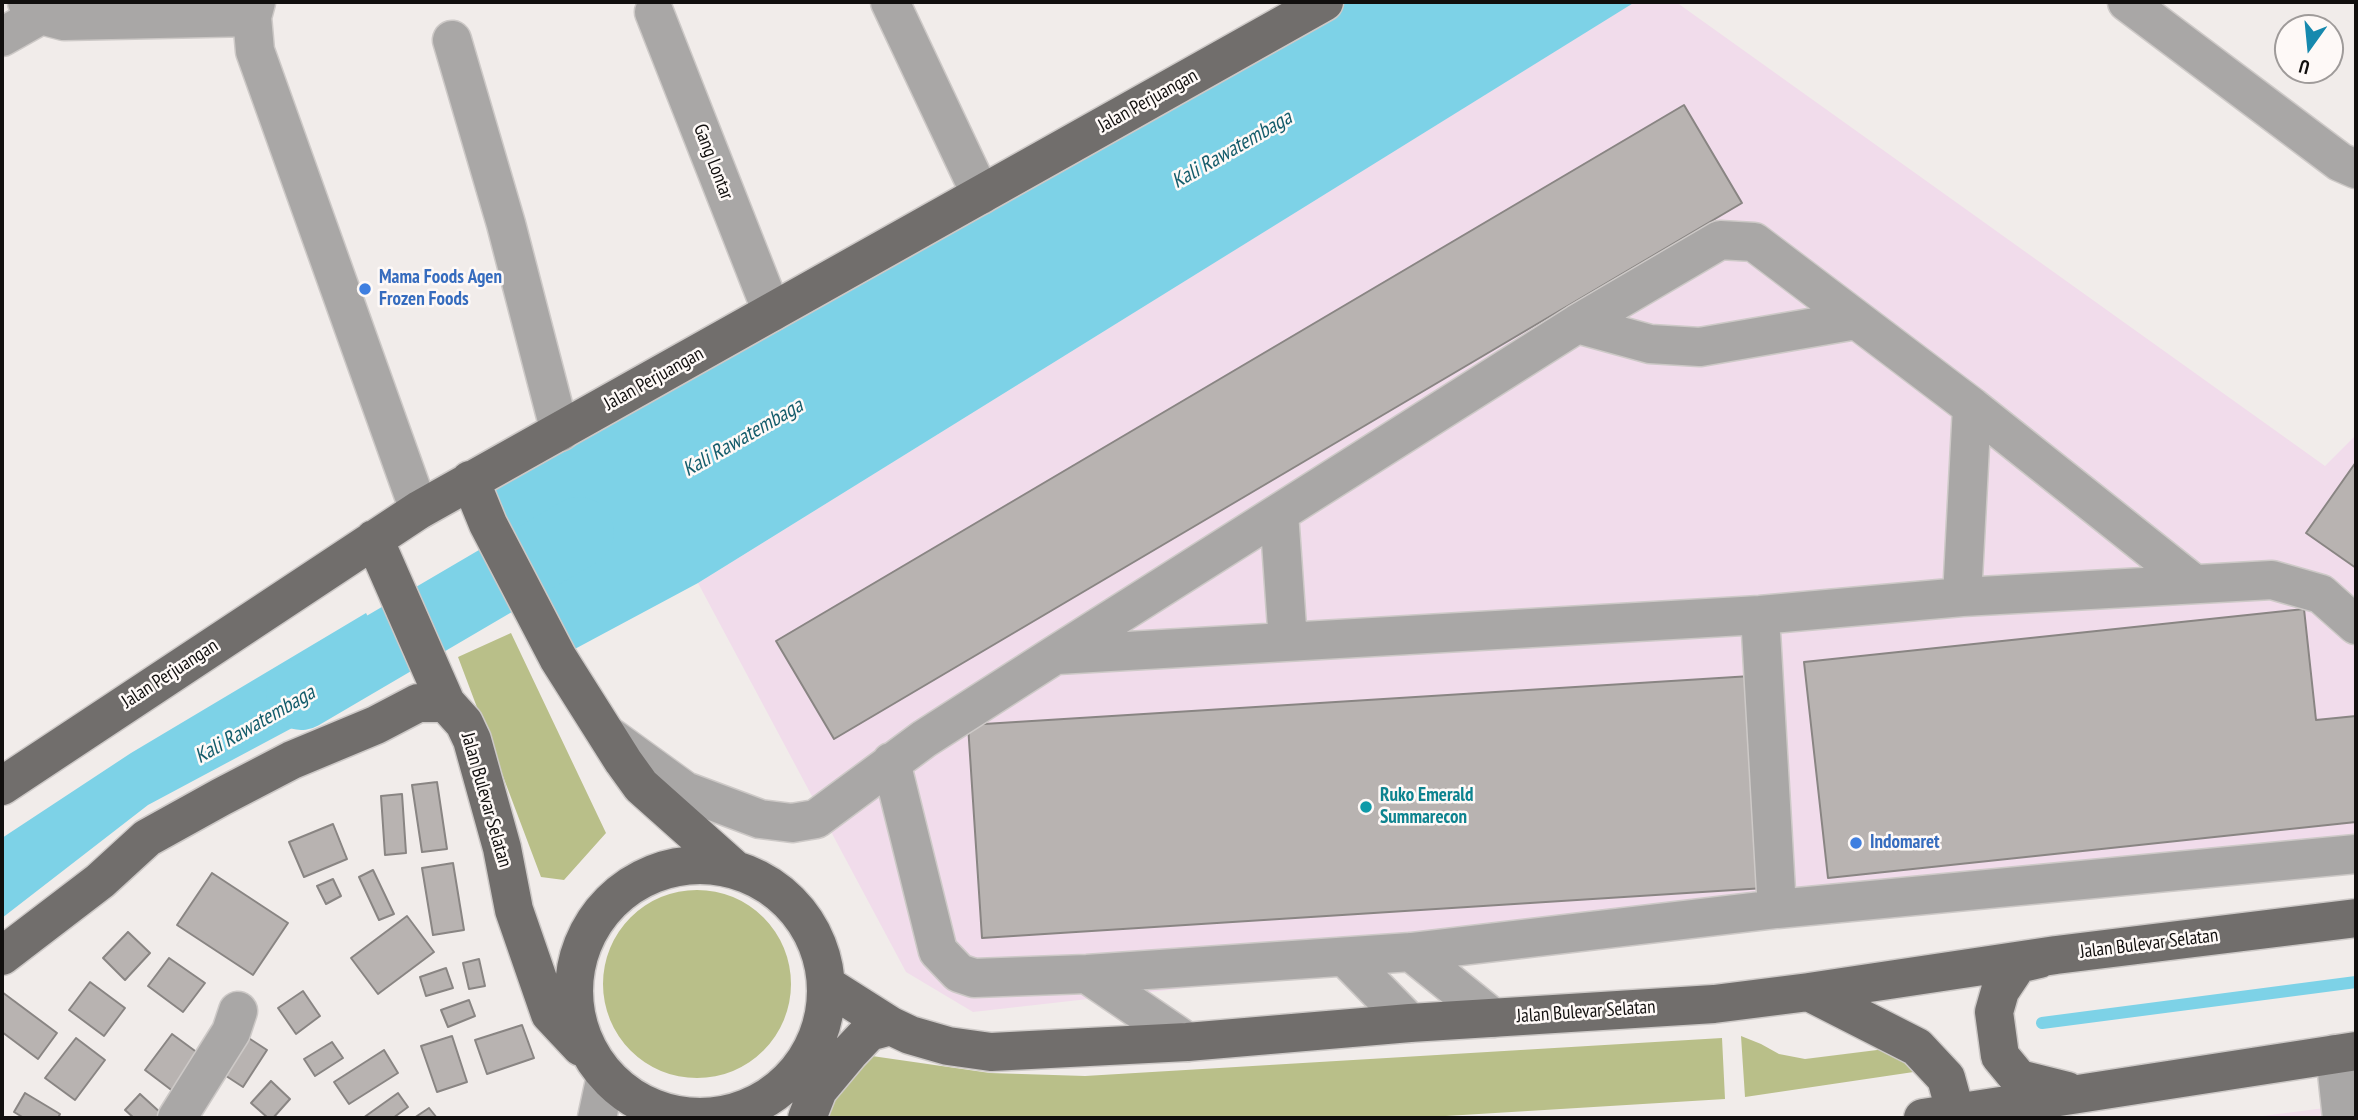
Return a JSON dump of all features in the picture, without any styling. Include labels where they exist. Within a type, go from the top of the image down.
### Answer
[{"type":"main road","name":"Jalan Perjuangan","points":[[2,786],[381,555],[419,510],[1324,2]]},
{"type":"main road","points":[[470,480],[488,524],[548,638],[603,732],[641,786],[733,868]]},
{"type":"main road","name":"Jalan Bulevar Selatan","points":[[381,555],[439,687],[464,723],[472,740],[502,848],[514,910],[550,1014],[599,1067],[647,1106],[700,1118]]},
{"type":"main road","points":[[2,956],[100,881],[147,838],[292,760],[376,725],[418,703],[439,687]]},
{"type":"main road","points":[[599,1067],[582,1036],[573,1002],[575,970],[581,947],[591,925],[605,906],[643,877],[689,864],[733,868],[755,877],[782,894],[802,915],[821,948],[828,986],[827,1007],[815,1047],[790,1081],[756,1105],[722,1116],[700,1118]]},
{"type":"main road","name":"Jalan Bulevar Selatan","points":[[828,986],[891,1026],[948,1046],[991,1052],[1187,1042],[1410,1023],[1714,1004],[2056,956],[2356,918]]},
{"type":"main road","points":[[2056,956],[2018,964],[2000,991],[1994,1012],[2000,1056],[2019,1079],[2082,1095]]},
{"type":"main road","points":[[1809,992],[1917,1047],[1946,1078],[1946,1117],[2345,1052]]},
{"type":"main road","points":[[807,1118],[818,1090],[849,1052],[869,1032],[891,1026]]},
{"type":"street","points":[[890,2],[981,195]]},
{"type":"street","points":[[2127,2],[2340,162],[2356,169]]},
{"type":"street","points":[[2,37],[34,8],[64,21],[254,10],[255,51],[419,510]]},
{"type":"street","name":"Gang Lontar","points":[[654,12],[772,312]]},
{"type":"street","points":[[452,40],[506,224],[560,432]]},
{"type":"street","points":[[603,732],[685,791],[760,819],[792,822],[816,819],[891,762],[1055,655],[1577,324],[1720,240],[1754,242],[1972,408],[2193,583]]},
{"type":"street","points":[[1577,324],[1650,344],[1700,347],[1856,320]]},
{"type":"street","points":[[1962,597],[1972,408]]},
{"type":"street","points":[[1279,513],[1288,642]]},
{"type":"street","points":[[1055,655],[1760,615],[1962,597],[2272,580],[2320,594],[2356,625]]},
{"type":"street","points":[[1760,615],[1777,909]]},
{"type":"street","points":[[891,762],[938,951],[959,973],[974,978],[1087,974],[1411,953],[1777,909],[2356,854]]},
{"type":"street","points":[[1411,953],[1493,1018]]},
{"type":"street","points":[[1345,957],[1410,1023]]},
{"type":"street","points":[[1087,974],[1187,1042]]},
{"type":"street","points":[[177,1118],[231,1032],[238,1011]]},
{"type":"street","points":[[2343,1118],[2345,1052]]},
{"type":"street","points":[[597,1118],[599,1067]]},
{"type":"shaded area","points":[[1634,2],[1676,2],[2325,466],[2356,435],[2356,856],[973,1012],[906,972],[698,583]]},
{"type":"shaded area","points":[[2356,1104],[2356,1118],[2247,1118]]},
{"type":"green space","points":[[511,633],[606,833],[564,880],[541,877],[458,657]]},
{"type":"green space","points":[[697,890],[715,891],[733,897],[764,917],[784,948],[790,966],[790,1002],[784,1020],[764,1051],[733,1071],[715,1077],[697,1078],[679,1077],[661,1071],[630,1051],[610,1020],[604,1002],[603,984],[604,966],[610,948],[630,917],[661,897],[679,891]]},
{"type":"green space","points":[[1741,1036],[1779,1054],[1805,1059],[1901,1047],[1927,1070],[1745,1097]]},
{"type":"green space","points":[[1722,1038],[1725,1099],[1413,1118],[819,1118],[872,1056],[990,1073],[1085,1076]]},
{"type":"water","points":[[1324,2],[1635,2],[698,583],[558,658],[470,480]]},
{"type":"water","points":[[366,613],[397,672],[148,805],[2,918],[2,838],[131,753]]},
{"type":"building","points":[[1684,105],[1742,203],[834,739],[776,641]]},
{"type":"building","points":[[2356,462],[2356,568],[2306,533]]},
{"type":"building","points":[[2304,609],[2316,720],[2356,716],[2356,822],[1828,878],[1804,662]]},
{"type":"building","name":"Ruko Emerald Summarecon","points":[[1751,676],[1765,888],[982,938],[968,725]]},
{"type":"building","points":[[437,782],[447,849],[422,852],[412,785]]},
{"type":"building","points":[[402,794],[406,853],[385,855],[381,796]]},
{"type":"building","points":[[333,824],[347,859],[304,877],[289,842]]},
{"type":"building","points":[[453,863],[464,930],[433,935],[422,868]]},
{"type":"building","points":[[373,870],[394,914],[379,920],[359,877]]},
{"type":"building","points":[[212,873],[288,923],[253,975],[177,925]]},
{"type":"building","points":[[333,879],[341,896],[326,904],[317,886]]},
{"type":"building","points":[[407,916],[434,952],[378,994],[351,958]]},
{"type":"building","points":[[128,932],[150,953],[125,980],[103,958]]},
{"type":"building","points":[[169,958],[205,983],[183,1012],[148,986]]},
{"type":"building","points":[[479,959],[485,986],[469,989],[463,963]]},
{"type":"building","points":[[446,968],[453,988],[426,996],[420,977]]},
{"type":"building","points":[[90,982],[125,1008],[104,1036],[69,1010]]},
{"type":"building","points":[[303,991],[320,1016],[296,1034],[278,1008]]},
{"type":"building","points":[[2,992],[57,1033],[38,1059],[2,1032]]},
{"type":"building","points":[[469,1000],[475,1016],[448,1027],[441,1010]]},
{"type":"building","points":[[522,1025],[534,1058],[487,1074],[475,1040]]},
{"type":"building","points":[[172,1034],[206,1059],[178,1095],[145,1070]]},
{"type":"building","points":[[244,1035],[267,1050],[243,1087],[220,1072]]},
{"type":"building","points":[[452,1036],[467,1082],[437,1092],[421,1046]]},
{"type":"building","points":[[76,1038],[105,1060],[75,1100],[45,1078]]},
{"type":"building","points":[[332,1042],[343,1058],[315,1076],[304,1059]]},
{"type":"building","points":[[384,1050],[398,1073],[349,1104],[334,1082]]},
{"type":"building","points":[[271,1081],[290,1099],[273,1118],[268,1118],[251,1103]]},
{"type":"building","points":[[25,1093],[60,1114],[58,1118],[24,1118],[14,1112]]},
{"type":"building","points":[[398,1093],[408,1107],[393,1118],[363,1118]]},
{"type":"building","points":[[140,1094],[163,1115],[160,1118],[134,1118],[125,1110]]},
{"type":"building","points":[[429,1108],[437,1118],[414,1118]]},
{"type":"waterway","name":"Kali Rawatembaga","points":[[301,695],[579,532]]},
{"type":"waterway","points":[[2042,1023],[2356,982]]},
{"type":"place","name":"Mama Foods Agen Frozen Foods","points":[[365,289]]},
{"type":"place","name":"Ruko Emerald Summarecon","points":[[1366,807]]},
{"type":"place","name":"Indomaret","points":[[1856,843]]}]
